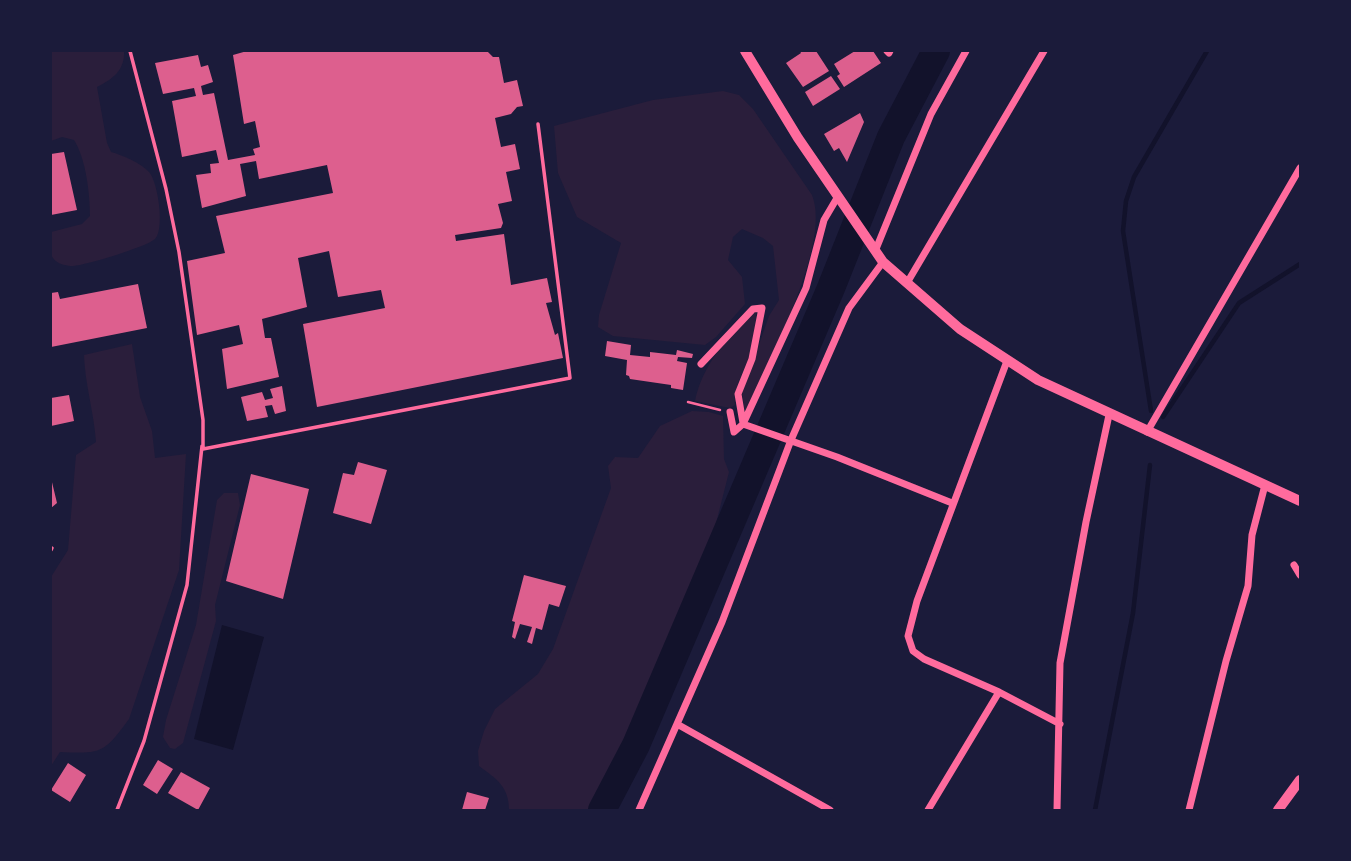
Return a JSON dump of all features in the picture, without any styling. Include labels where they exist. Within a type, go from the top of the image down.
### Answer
[{"type":"street","points":[[745,51],[837,198],[883,262],[960,329],[1038,380],[1300,501]]},
{"type":"street","points":[[876,249],[931,114],[966,51]]},
{"type":"street","points":[[907,283],[1044,51]]},
{"type":"street","points":[[1147,432],[1300,168]]},
{"type":"street","points":[[730,412],[734,432],[746,425],[807,288],[824,220],[837,198]]},
{"type":"street","points":[[639,810],[722,622],[788,439],[849,309],[883,262]]},
{"type":"street","points":[[701,363],[753,309],[762,308],[752,359],[738,394],[746,425]]},
{"type":"street","points":[[1007,361],[952,503],[917,601],[908,636],[913,651],[924,659],[1060,723]]},
{"type":"street","points":[[1057,810],[1060,663],[1086,522],[1110,415]]},
{"type":"street","points":[[746,425],[952,503]]},
{"type":"street","points":[[1189,810],[1226,661],[1248,586],[1251,542],[1265,485]]},
{"type":"street","points":[[1294,565],[1300,575]]},
{"type":"street","points":[[928,810],[999,692]]},
{"type":"street","points":[[677,724],[830,810]]},
{"type":"street","points":[[1278,810],[1300,780]]},
{"type":"lane","points":[[130,51],[166,189],[179,252],[203,420],[203,449]]},
{"type":"lane","points":[[203,449],[570,378],[538,124]]},
{"type":"lane","points":[[117,810],[144,741],[187,585],[202,441],[203,449]]},
{"type":"path","points":[[688,402],[730,412]]},
{"type":"shaded area","points":[[51,51],[124,51],[124,58],[117,73],[97,87],[107,143],[111,152],[131,160],[149,172],[159,206],[160,226],[155,239],[116,255],[73,266],[57,262],[51,255],[51,232],[82,224],[90,216],[89,198],[84,167],[74,140],[62,137],[51,141]]},
{"type":"shaded area","points":[[723,91],[739,95],[753,109],[812,195],[816,217],[813,243],[794,304],[745,412],[742,393],[769,316],[779,300],[773,246],[763,238],[742,229],[733,237],[728,260],[742,277],[745,304],[716,337],[705,345],[613,336],[598,327],[599,315],[621,243],[577,217],[558,173],[554,126],[653,100]]},
{"type":"shaded area","points":[[756,311],[751,351],[738,384],[735,405],[730,408],[695,401],[704,375],[718,351],[736,329]]},
{"type":"shaded area","points":[[132,344],[140,397],[152,431],[155,458],[186,454],[179,570],[129,719],[114,739],[101,749],[60,752],[51,766],[51,577],[68,550],[76,455],[96,442],[84,355]]},
{"type":"shaded area","points":[[692,411],[723,416],[724,459],[729,472],[709,551],[676,638],[631,742],[610,777],[595,810],[509,810],[507,795],[501,784],[479,766],[478,751],[484,731],[495,709],[538,674],[553,649],[611,488],[608,466],[615,457],[638,458],[660,426]]},
{"type":"shaded area","points":[[224,493],[238,493],[240,505],[215,605],[216,621],[183,743],[175,749],[170,748],[163,737],[166,720],[196,625],[217,500]]},
{"type":"shaded area","points":[[222,625],[264,637],[233,750],[194,739]]},
{"type":"building","points":[[247,51],[487,51],[493,57],[499,57],[504,83],[517,80],[523,106],[517,107],[511,114],[495,118],[501,147],[515,144],[520,169],[506,172],[512,201],[498,204],[503,223],[501,228],[455,235],[456,241],[504,234],[511,285],[547,278],[552,302],[546,303],[555,335],[558,333],[563,358],[317,407],[303,324],[385,308],[381,290],[338,297],[329,251],[298,258],[307,307],[262,319],[265,338],[271,338],[279,377],[227,389],[222,349],[243,344],[239,325],[197,335],[187,261],[225,253],[216,216],[333,193],[327,165],[259,179],[256,161],[240,164],[246,196],[202,208],[196,175],[211,173],[210,164],[219,163],[216,150],[182,157],[172,101],[196,96],[194,88],[163,94],[155,63],[198,55],[201,67],[208,65],[213,82],[201,86],[203,95],[214,93],[228,160],[255,155],[253,149],[260,147],[255,121],[244,124],[233,55]]},
{"type":"building","points":[[800,51],[816,51],[829,71],[803,87],[786,63],[801,53]]},
{"type":"building","points":[[855,51],[873,51],[881,63],[844,87],[834,64]]},
{"type":"building","points":[[831,76],[840,89],[813,106],[805,92]]},
{"type":"building","points":[[860,113],[864,122],[847,162],[839,148],[834,151],[824,134]]},
{"type":"building","points":[[64,152],[77,210],[51,215],[51,154]]},
{"type":"building","points":[[138,284],[147,328],[51,347],[51,293],[58,292],[60,299]]},
{"type":"building","points":[[607,341],[631,345],[630,355],[650,357],[650,352],[676,355],[677,350],[693,354],[692,358],[678,357],[677,361],[687,363],[683,390],[671,388],[671,385],[630,379],[626,375],[627,360],[605,356]]},
{"type":"building","points":[[282,386],[286,411],[275,414],[272,405],[265,406],[268,417],[247,421],[241,397],[262,392],[265,400],[273,398],[270,389]]},
{"type":"building","points":[[69,395],[74,421],[51,426],[51,398]]},
{"type":"building","points":[[358,462],[387,470],[371,524],[333,513],[343,473],[354,475]]},
{"type":"building","points":[[251,474],[309,489],[283,599],[226,581]]},
{"type":"building","points":[[51,478],[57,503],[51,508]]},
{"type":"building","points":[[524,575],[566,586],[559,607],[549,604],[542,630],[536,628],[532,644],[527,642],[532,627],[520,624],[515,639],[512,637],[515,622],[512,621]]},
{"type":"building","points":[[158,760],[173,769],[157,794],[143,785]]},
{"type":"building","points":[[68,763],[86,775],[70,802],[51,790]]},
{"type":"building","points":[[181,772],[210,788],[198,810],[168,793]]},
{"type":"building","points":[[467,792],[489,798],[485,810],[462,810]]},
{"type":"waterway","points":[[602,810],[636,745],[831,288],[891,137],[936,51]]},
{"type":"waterway","points":[[1151,411],[1123,231],[1126,201],[1134,177],[1207,51]]},
{"type":"waterway","points":[[1163,417],[1239,303],[1300,264]]},
{"type":"waterway","points":[[1095,810],[1133,613],[1150,465]]}]
